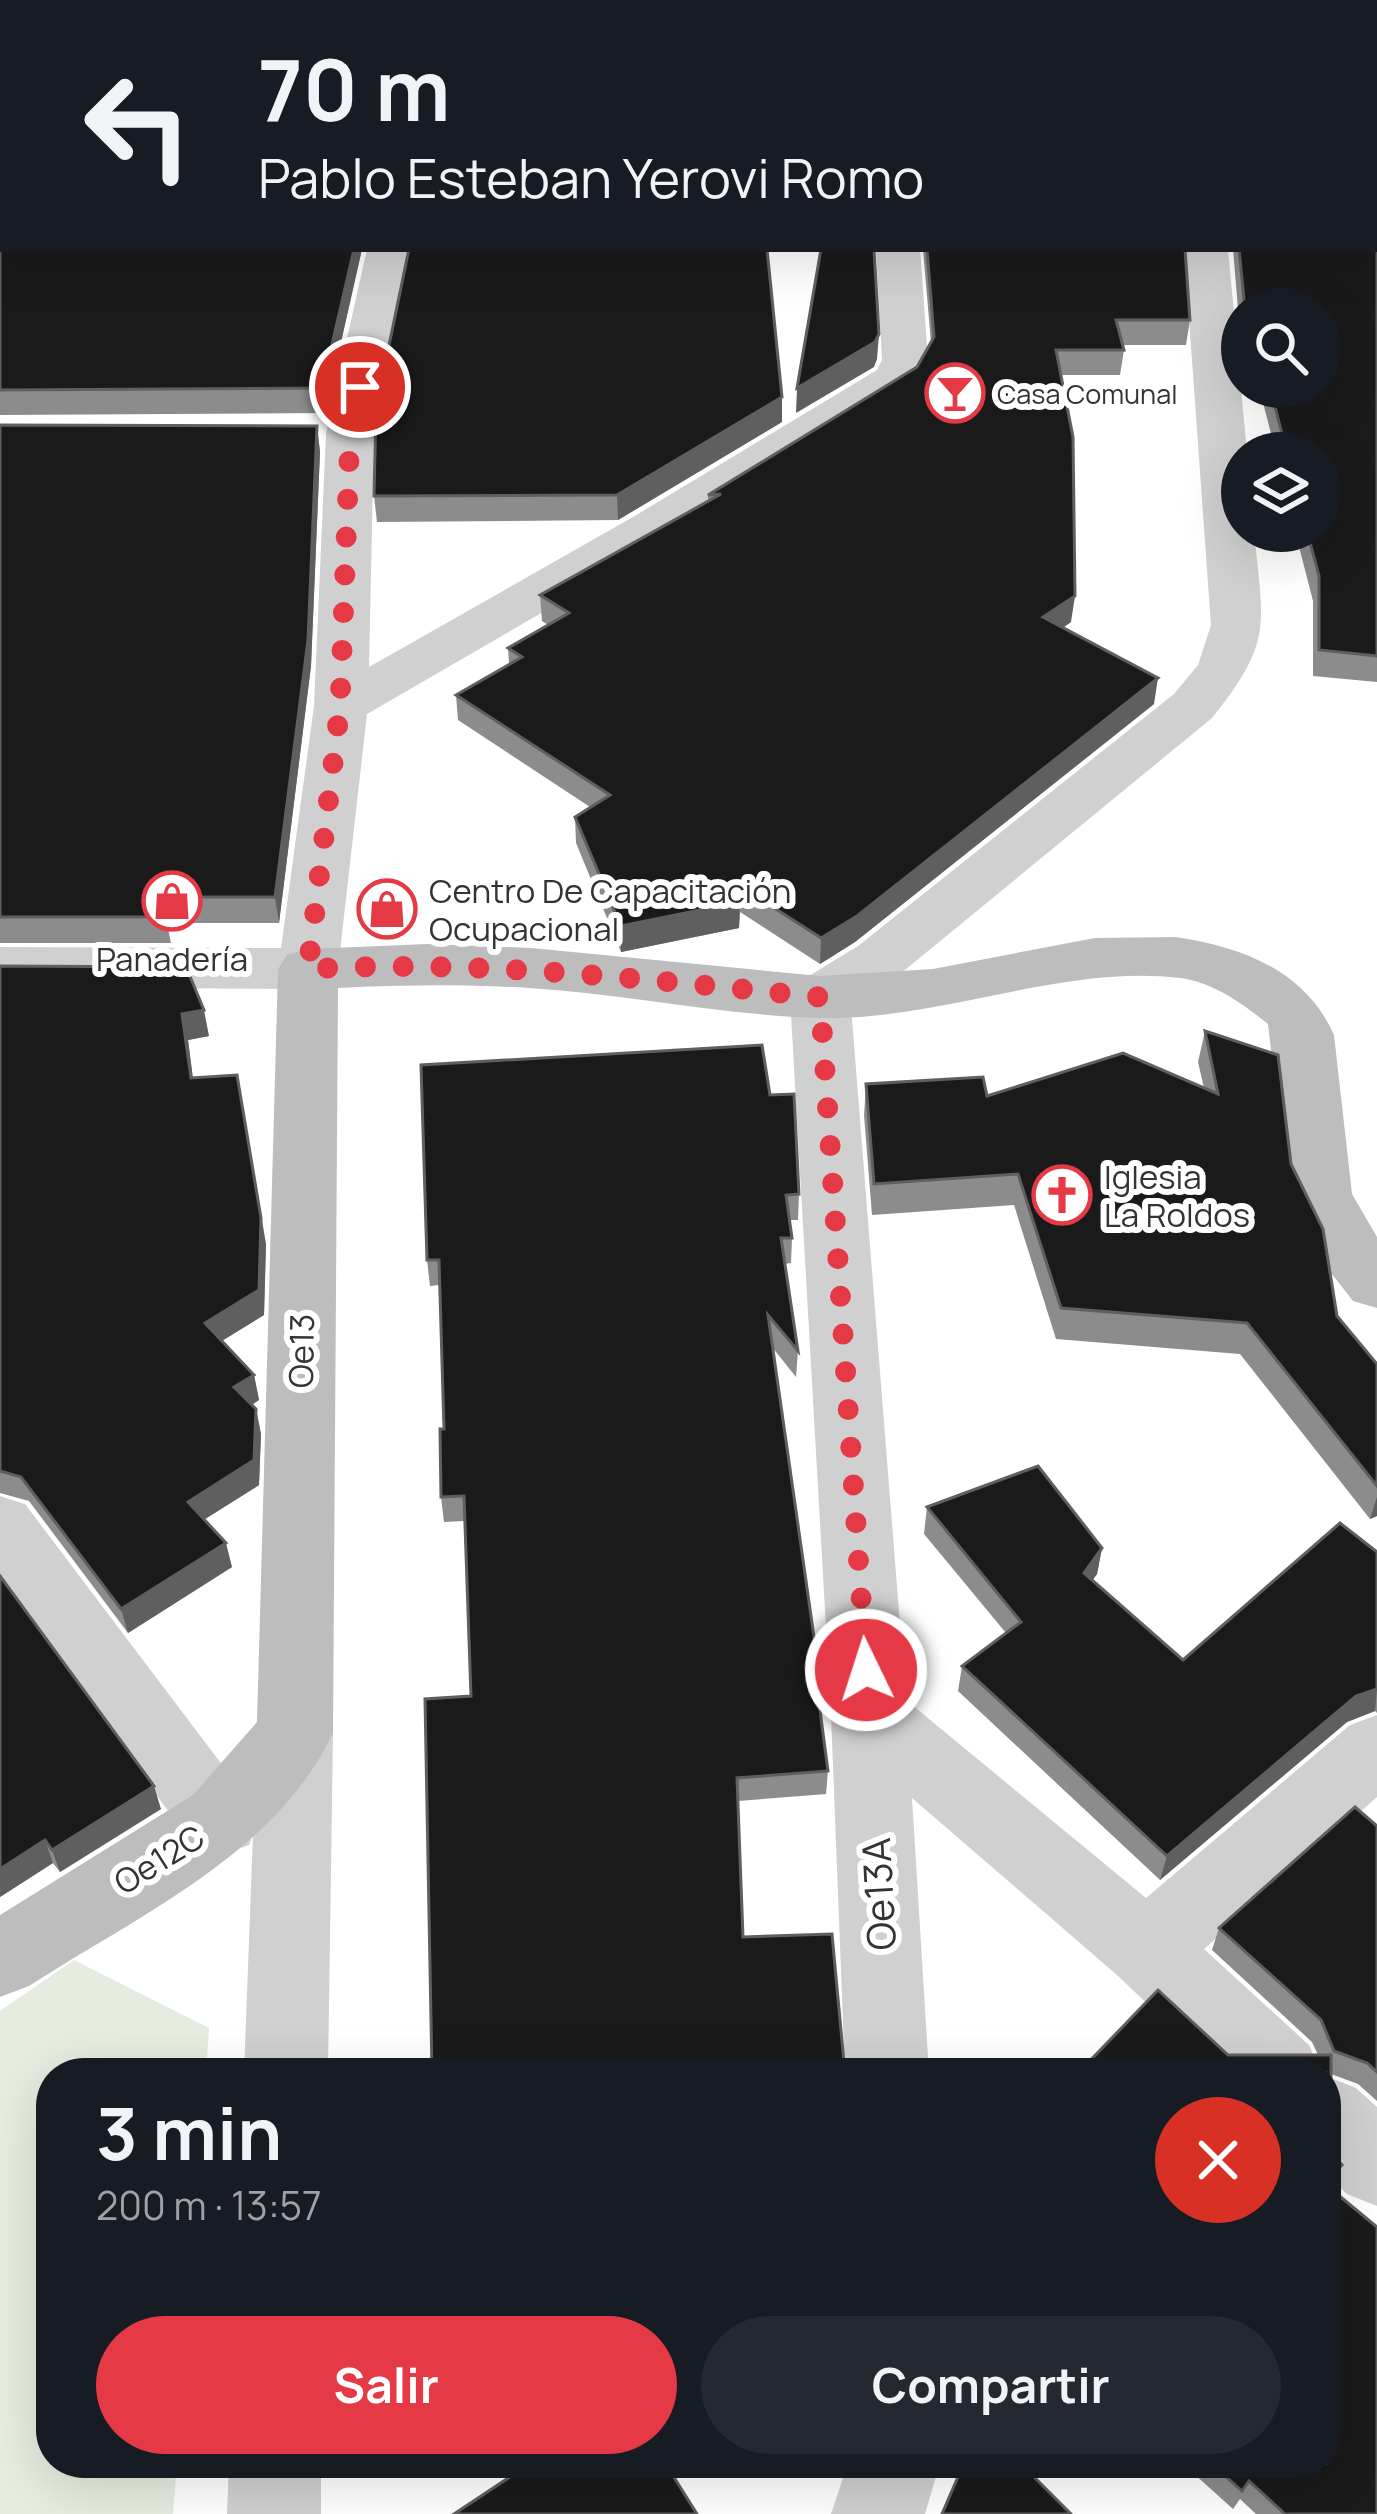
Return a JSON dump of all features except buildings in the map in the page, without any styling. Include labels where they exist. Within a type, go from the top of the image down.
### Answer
[{"type":"main road","points":[[308,969],[428,964],[531,968],[820,997],[933,990],[1095,958],[1191,959],[1237,975],[1283,1004],[1299,1023],[1320,1194],[1337,1234],[1377,1283]]},
{"type":"main road","name":"Oe13","points":[[296,1733],[308,969]]},
{"type":"main road","name":"Oe12C","points":[[0,1959],[221,1820],[296,1733]]},
{"type":"street","points":[[0,967],[308,969],[340,706],[326,433],[388,252]]},
{"type":"street","points":[[340,706],[651,528],[896,378],[905,360],[898,252]]},
{"type":"street","points":[[820,997],[879,960],[1175,721],[1224,668],[1237,625],[1206,252]]},
{"type":"street","name":"Oe13A","points":[[820,997],[886,2058]]},
{"type":"street","points":[[0,1526],[221,1820]]},
{"type":"street","points":[[868,1715],[1146,1948],[1264,2058]]},
{"type":"street","points":[[286,2058],[296,1733]]},
{"type":"street","points":[[1146,1948],[1377,1748]]},
{"type":"street","points":[[1341,2131],[1377,2164]]},
{"type":"street","points":[[274,2514],[275,2478]]},
{"type":"street","points":[[878,2514],[889,2478]]},
{"type":"shaded area","points":[[74,1960],[209,2028],[207,2058],[36,2058],[36,2478],[176,2478],[173,2514],[0,2514],[0,2011]]},
{"type":"place","name":"Casa Comunal","points":[[955,393]]},
{"type":"place","name":"Panadería","points":[[172,901]]},
{"type":"place","name":"Centro De Capacitación Ocupacional","points":[[387,909]]},
{"type":"place","name":"Iglesia La Roldos","points":[[1062,1195]]},
{"type":"route","points":[[360,387],[350,433],[340,706],[308,969],[428,964],[531,968],[820,997],[866,1670]]}]
